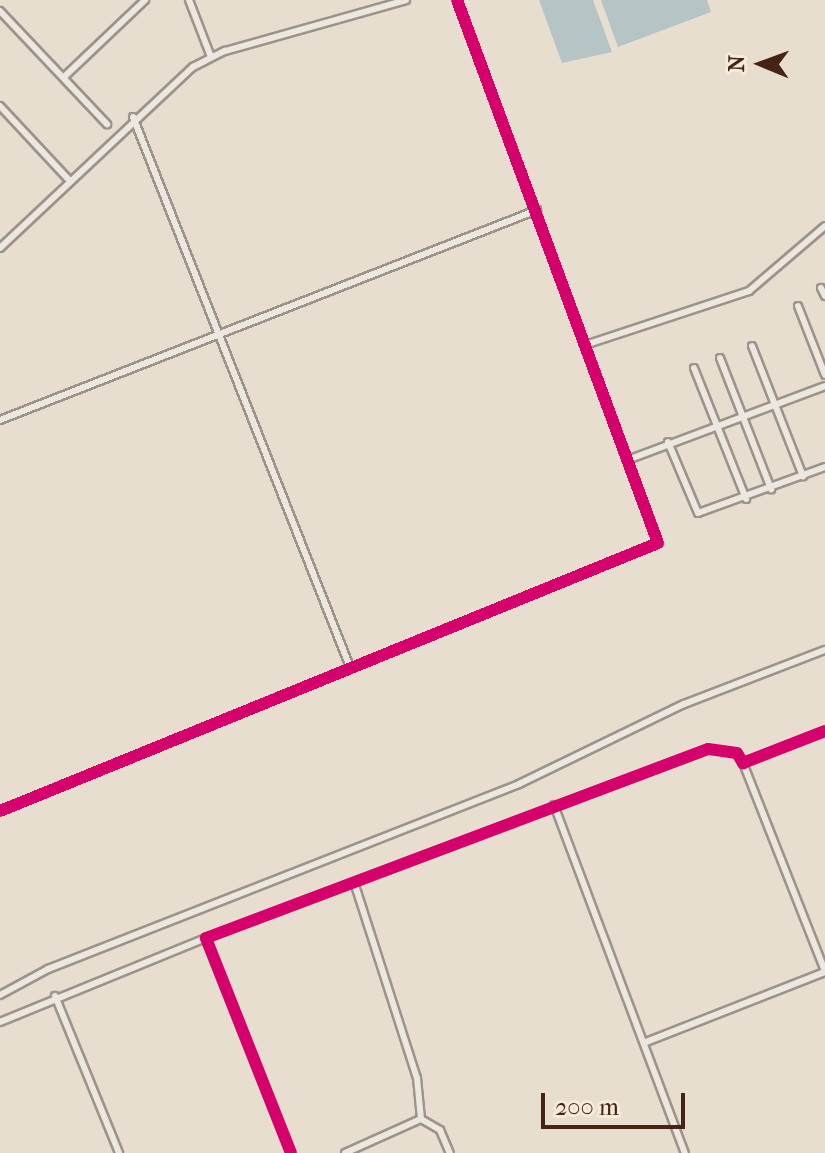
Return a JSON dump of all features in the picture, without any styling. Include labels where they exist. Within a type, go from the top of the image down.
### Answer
[{"type":"street","points":[[64,77],[145,0]]},
{"type":"street","points":[[189,0],[211,57]]},
{"type":"street","points":[[0,248],[133,117],[211,57],[406,0]]},
{"type":"street","points":[[0,811],[656,545],[630,459],[457,0]]},
{"type":"street","points":[[0,11],[107,124]]},
{"type":"street","points":[[0,106],[68,179]]},
{"type":"street","points":[[133,117],[350,667]]},
{"type":"street","points":[[0,420],[218,331],[537,210]]},
{"type":"street","points":[[585,345],[749,291],[825,226]]},
{"type":"street","points":[[821,288],[825,296]]},
{"type":"street","points":[[798,306],[825,375]]},
{"type":"street","points":[[752,346],[803,476]]},
{"type":"street","points":[[720,358],[771,489]]},
{"type":"street","points":[[694,368],[746,499]]},
{"type":"street","points":[[630,459],[715,424],[745,417],[825,386]]},
{"type":"street","points":[[668,442],[692,508],[709,512],[825,467]]},
{"type":"street","points":[[0,995],[48,969],[519,784],[684,704],[825,650]]},
{"type":"street","points":[[743,763],[825,731]]},
{"type":"street","points":[[0,1022],[55,996],[554,805],[708,749],[737,753],[825,972],[646,1042]]},
{"type":"street","points":[[554,805],[646,1042],[685,1153]]},
{"type":"street","points":[[354,882],[417,1078],[421,1119]]},
{"type":"street","points":[[206,938],[291,1153]]},
{"type":"street","points":[[55,996],[119,1153]]},
{"type":"street","points":[[345,1153],[421,1119]]},
{"type":"street","points":[[421,1119],[440,1130],[450,1153]]},
{"type":"shaded area","points":[[539,0],[593,0],[612,52],[562,63]]},
{"type":"shaded area","points":[[601,0],[707,0],[711,12],[618,47]]},
{"type":"cycle path","points":[[0,811],[658,543],[457,0]]},
{"type":"cycle path","points":[[291,1153],[206,938],[708,749],[737,753],[743,763],[825,731]]}]
